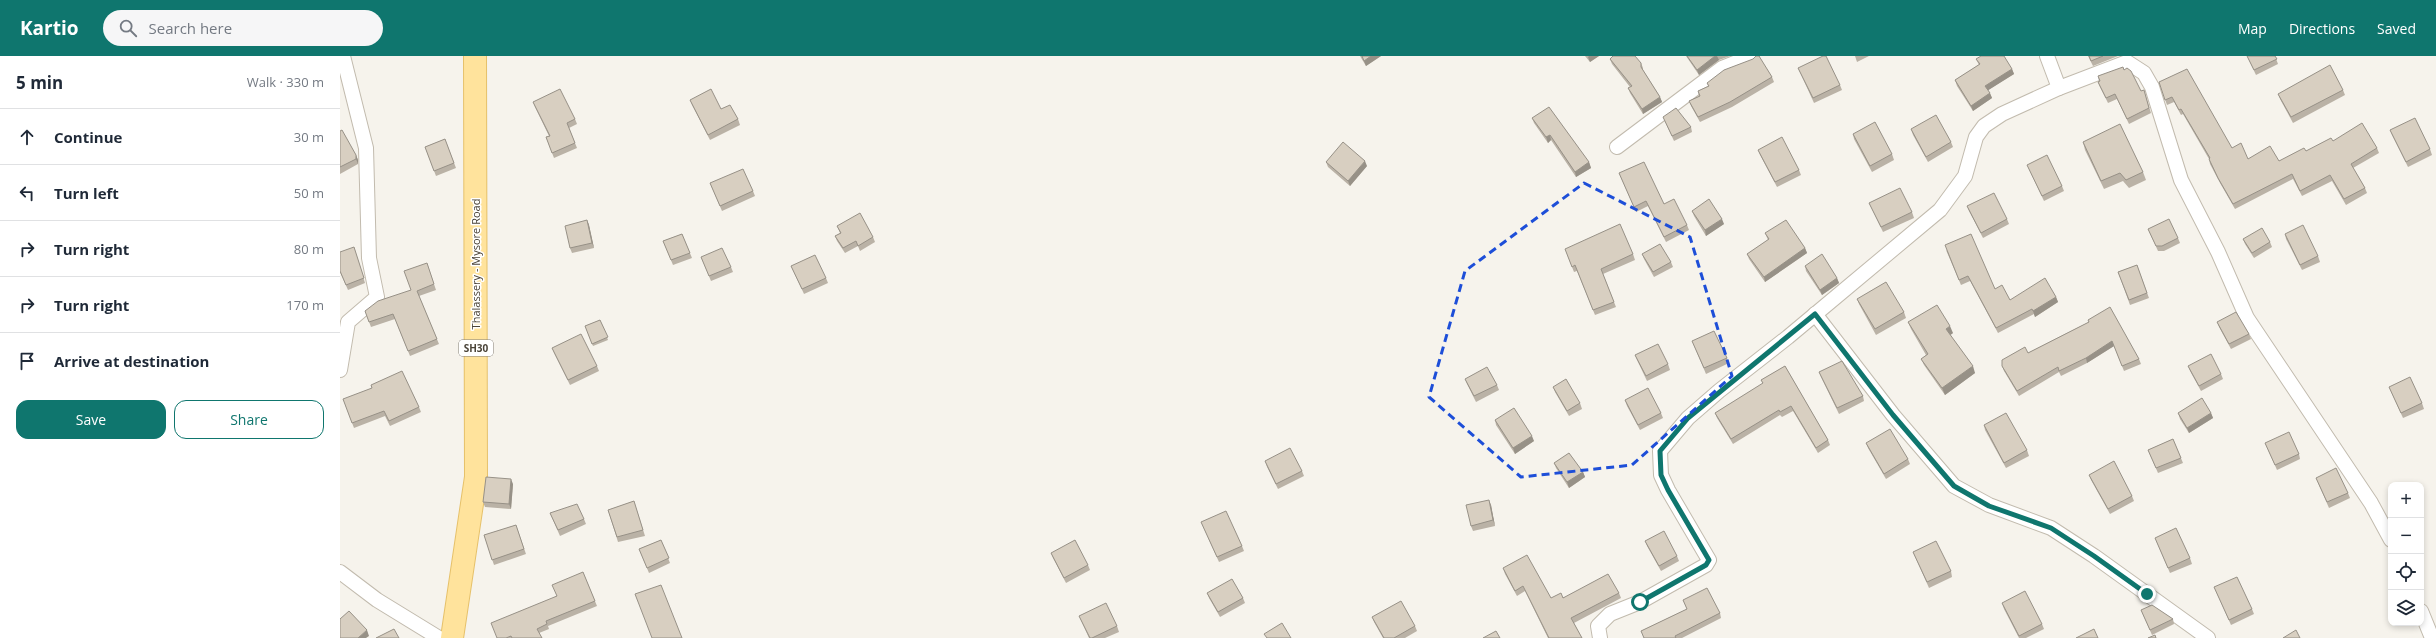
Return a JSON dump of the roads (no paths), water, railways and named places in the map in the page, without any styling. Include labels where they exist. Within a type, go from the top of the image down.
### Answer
[{"type":"main road","name":"Thalassery - Mysore Road","points":[[452,638],[476,477],[475,56]]},
{"type":"street","points":[[340,370],[348,322],[377,297],[369,258],[366,148],[343,56]]},
{"type":"street","points":[[1617,147],[1722,68],[1752,56]]},
{"type":"street","points":[[2048,56],[2060,88]]},
{"type":"street","points":[[1600,638],[1598,626],[1610,614],[1662,591],[1706,565],[1709,560],[1668,490],[1661,475],[1660,451],[1688,418],[1940,210],[1965,176],[1976,137],[1984,126],[2002,114],[2125,59],[2144,73],[2152,87],[2181,180],[2218,252],[2247,318],[2371,503],[2388,534]]},
{"type":"street","points":[[1815,314],[1898,422],[1954,486],[1989,506],[2051,528],[2094,556],[2208,638]]},
{"type":"street","points":[[340,572],[377,600],[439,638]]},
{"type":"street","points":[[2424,618],[2432,638]]}]
